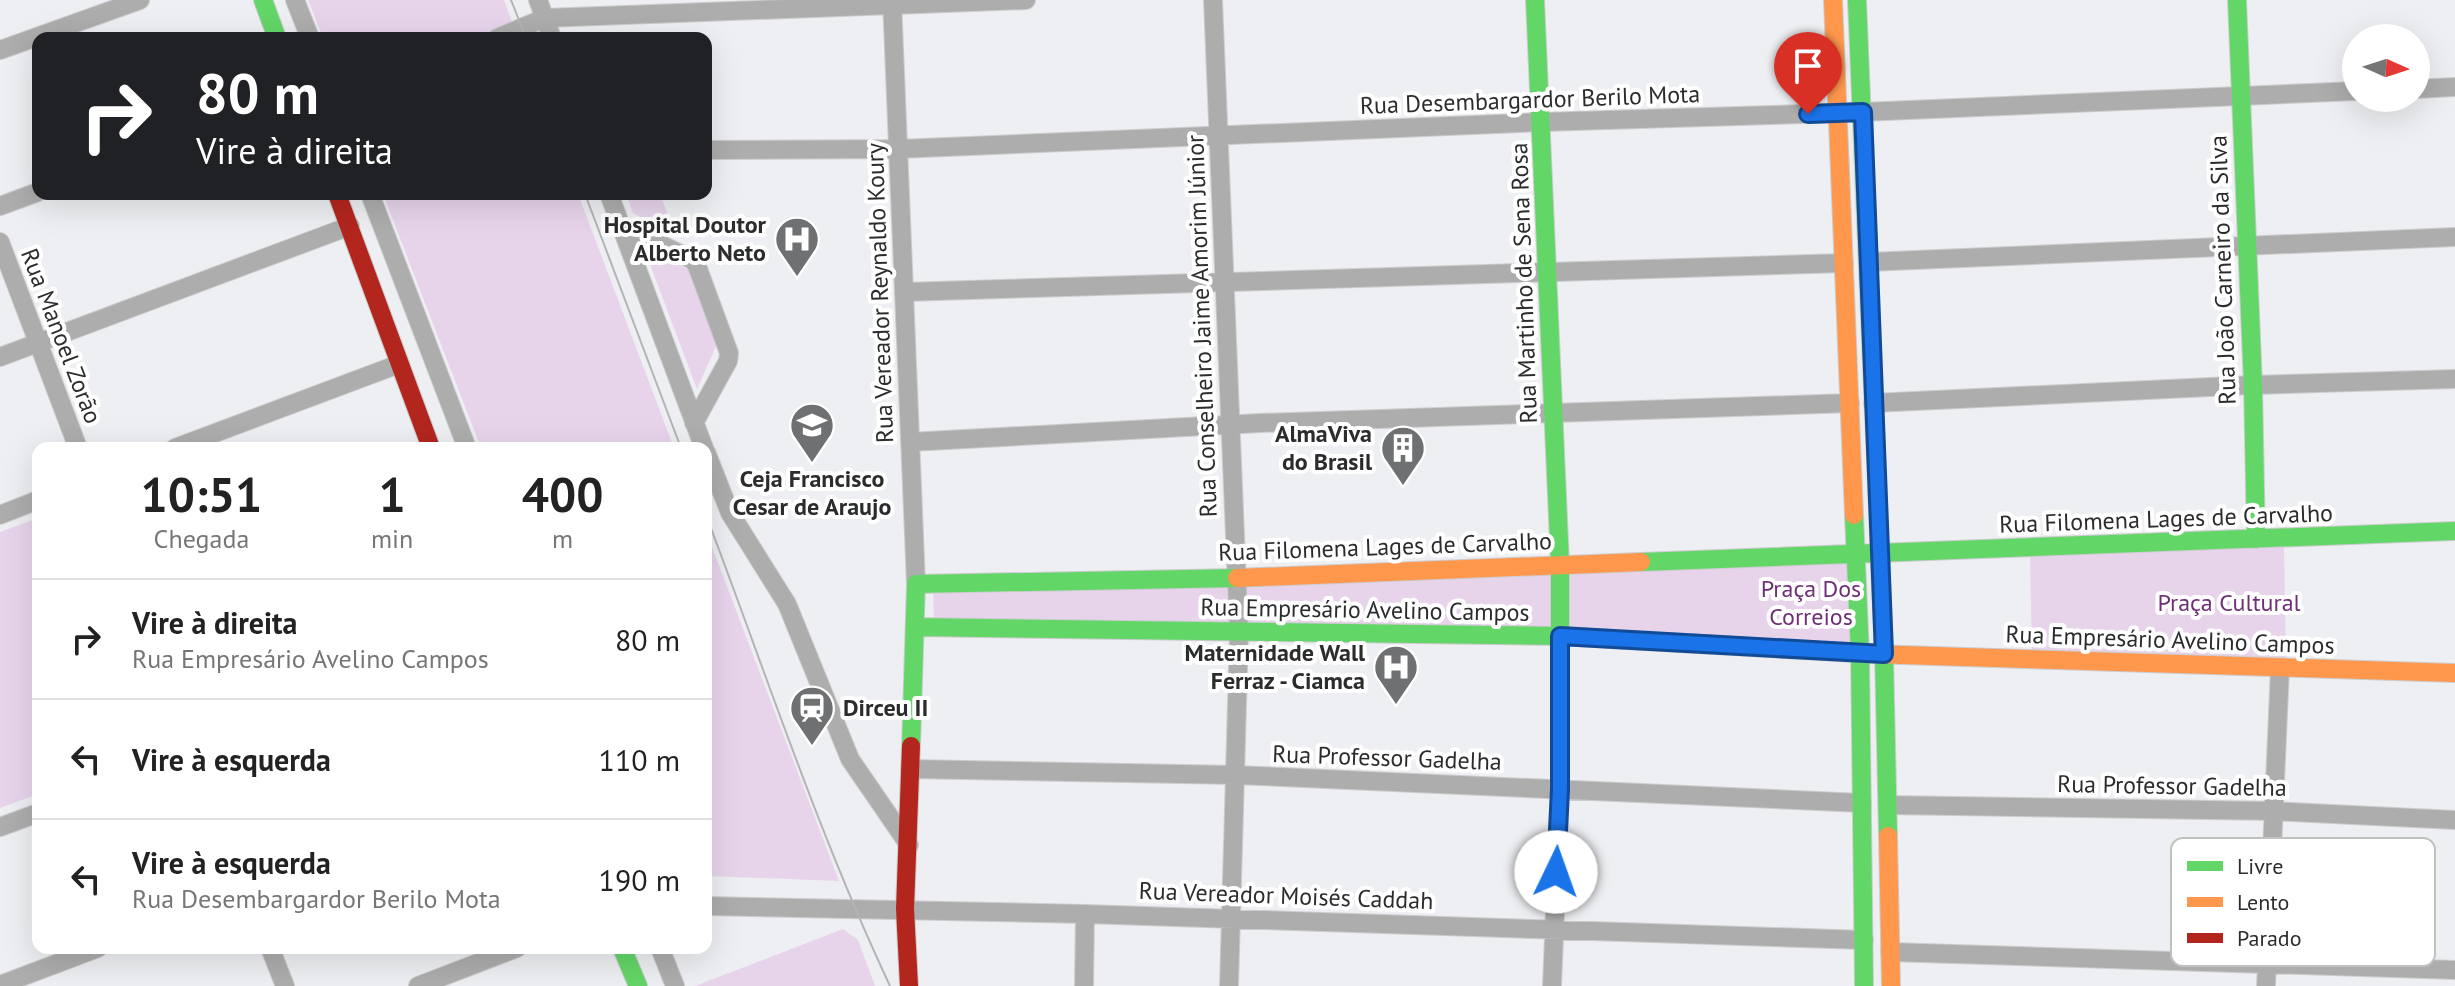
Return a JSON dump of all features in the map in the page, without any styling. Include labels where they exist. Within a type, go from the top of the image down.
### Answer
[{"type":"street","points":[[50,32],[140,0]]},
{"type":"street","points":[[263,0],[275,32]]},
{"type":"street","points":[[295,0],[308,32]]},
{"type":"street","points":[[538,0],[550,32]]},
{"type":"street","points":[[511,32],[568,9],[1026,0]]},
{"type":"street","name":"Rua Conselheiro Jaime Amorim Júnior","points":[[1213,0],[1239,633],[1229,986]]},
{"type":"street","name":"Rua Martinho de Sena Rosa","points":[[1535,0],[1560,564],[1560,636]]},
{"type":"street","points":[[1833,0],[1860,654],[1864,986]]},
{"type":"street","points":[[1857,0],[1884,654],[1891,986]]},
{"type":"street","name":"Rua João Carneiro da Silva","points":[[2237,0],[2253,385],[2256,539]]},
{"type":"street","name":"Rua Vereador Reynaldo Koury","points":[[892,2],[916,584]]},
{"type":"street","points":[[0,50],[32,39]]},
{"type":"street","points":[[2430,88],[2455,87]]},
{"type":"street","name":"Rua Desembargardor Berilo Mota","points":[[712,150],[898,149],[2342,92]]},
{"type":"street","points":[[0,206],[32,194]]},
{"type":"street","points":[[339,200],[429,442]]},
{"type":"street","points":[[372,200],[465,442]]},
{"type":"street","points":[[611,200],[702,442]]},
{"type":"street","points":[[621,225],[693,260],[727,343],[728,361],[694,423]]},
{"type":"street","points":[[0,357],[350,226]]},
{"type":"street","points":[[1868,262],[2455,237]]},
{"type":"street","name":"Rua Manoel Zorão","points":[[0,242],[76,442]]},
{"type":"street","points":[[904,292],[1844,263]]},
{"type":"street","points":[[191,442],[399,364]]},
{"type":"street","points":[[1873,403],[2455,379]]},
{"type":"street","points":[[910,442],[1230,425],[1850,403]]},
{"type":"street","points":[[712,468],[730,513],[787,604],[850,759],[909,845]]},
{"type":"street","points":[[0,515],[32,502]]},
{"type":"street","name":"Rua Filomena Lages de Carvalho","points":[[916,584],[1236,578],[2455,531]]},
{"type":"street","points":[[909,986],[905,909],[916,584]]},
{"type":"street","name":"Rua Empresário Avelino Campos","points":[[916,627],[1560,636],[1860,654],[2455,673]]},
{"type":"street","points":[[1552,986],[1560,789],[1560,636]]},
{"type":"street","points":[[2272,838],[2280,668]]},
{"type":"street","name":"Rua Professor Gadelha","points":[[910,769],[1236,775],[1862,803]]},
{"type":"street","name":"Rua Professor Gadelha","points":[[1888,805],[2273,811],[2455,820]]},
{"type":"street","points":[[0,827],[32,815]]},
{"type":"street","name":"Rua Vereador Moisés Caddah","points":[[712,906],[1085,914],[1864,940]]},
{"type":"street","points":[[1084,986],[1085,914]]},
{"type":"street","points":[[1890,952],[2171,961]]},
{"type":"street","points":[[0,985],[82,954]]},
{"type":"street","points":[[272,954],[285,986]]},
{"type":"street","points":[[418,986],[501,954]]},
{"type":"street","points":[[625,954],[638,986]]},
{"type":"street","points":[[662,954],[675,986]]},
{"type":"street","points":[[2266,986],[2267,966]]},
{"type":"street","points":[[2330,966],[2455,970]]},
{"type":"green space","points":[[308,0],[504,0],[516,32],[321,32]]},
{"type":"green space","points":[[385,200],[580,200],[672,442],[479,442]]},
{"type":"green space","points":[[628,200],[662,200],[676,235],[633,213]]},
{"type":"green space","points":[[645,251],[688,269],[717,344],[697,389]]},
{"type":"green space","points":[[32,520],[32,796],[0,808],[0,532]]},
{"type":"green space","points":[[712,547],[839,881],[712,876]]},
{"type":"green space","name":"Praça Cultural","points":[[2284,547],[2286,660],[2032,654],[2030,556]]},
{"type":"green space","name":"Praça Dos Correios","points":[[1850,561],[1853,645],[934,619],[933,590]]},
{"type":"green space","points":[[843,929],[858,940],[875,986],[695,986]]},
{"type":"tram line","points":[[511,0],[524,32]]},
{"type":"tram line","points":[[587,200],[679,442]]},
{"type":"tram line","points":[[712,531],[839,870],[890,986]]},
{"type":"traffic: fast","points":[[263,0],[275,32]]},
{"type":"traffic: fast","points":[[1535,0],[1560,564],[1560,636]]},
{"type":"traffic: fast","points":[[1857,0],[1884,654],[1888,836]]},
{"type":"traffic: fast","points":[[2237,0],[2253,385],[2256,539]]},
{"type":"traffic: fast","points":[[1854,515],[1860,654],[1864,986]]},
{"type":"traffic: fast","points":[[1641,562],[2455,531]]},
{"type":"traffic: fast","points":[[911,746],[916,584],[1237,578]]},
{"type":"traffic: fast","points":[[916,627],[1560,636],[1872,654]]},
{"type":"traffic: fast","points":[[625,954],[638,986]]},
{"type":"traffic: slow","points":[[1833,0],[1854,515]]},
{"type":"traffic: slow","points":[[1237,578],[1641,562]]},
{"type":"traffic: slow","points":[[1872,654],[2455,673]]},
{"type":"traffic: slow","points":[[1888,836],[1891,986]]},
{"type":"traffic: jam","points":[[339,200],[429,442]]},
{"type":"traffic: jam","points":[[909,986],[905,909],[911,746]]},
{"type":"place","name":"Hospital Doutor Alberto Neto","points":[[797,278]]},
{"type":"place","name":"Ceja Francisco Cesar de Araujo","points":[[812,464]]},
{"type":"place","name":"AlmaViva do Brasil","points":[[1403,487]]},
{"type":"place","name":"Maternidade Wall Ferraz - Ciamca","points":[[1396,706]]},
{"type":"place","name":"Dirceu II","points":[[812,747]]},
{"type":"route","points":[[1556,872],[1560,789],[1560,636],[1884,654],[1863,112],[1808,114]]}]
